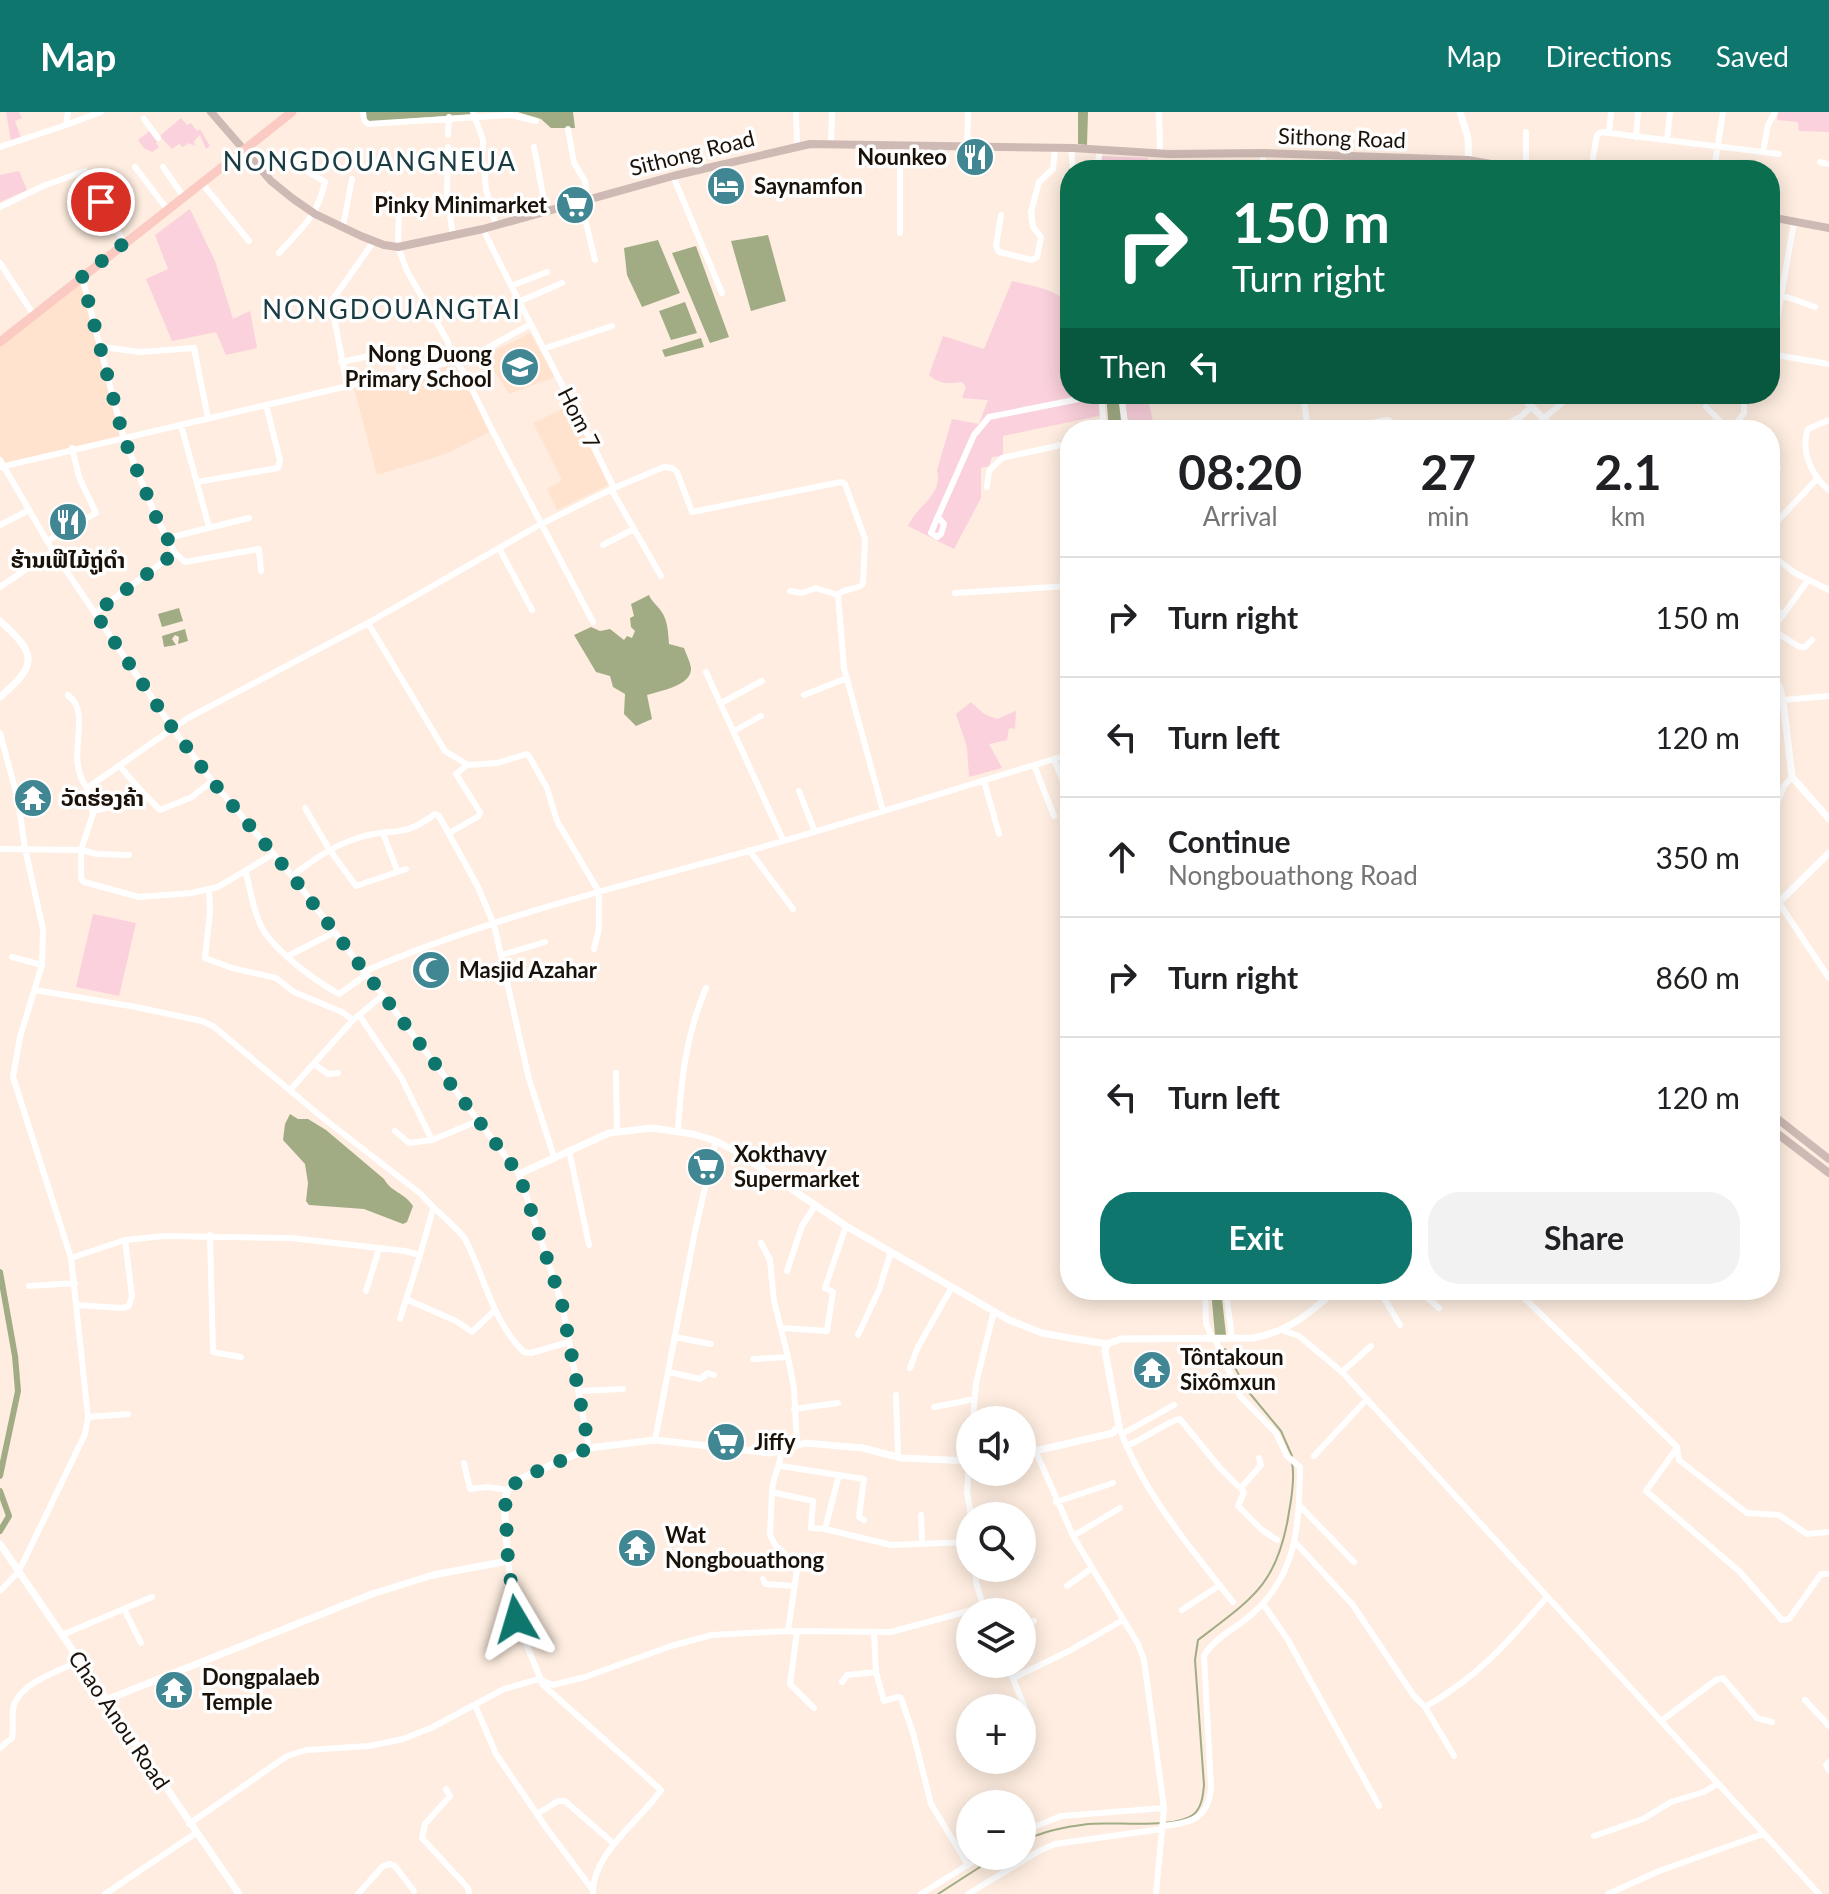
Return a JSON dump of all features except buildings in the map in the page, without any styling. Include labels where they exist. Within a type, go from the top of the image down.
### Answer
[{"type":"main road","name":"Sithong Road","points":[[211,112],[271,181],[315,214],[374,241],[398,247],[483,229],[673,176],[797,146],[1072,148],[1468,160]]},
{"type":"main road","points":[[0,342],[292,112]]},
{"type":"main road","points":[[1780,219],[1829,228]]},
{"type":"main road","points":[[1780,1121],[1829,1159]]},
{"type":"main road","points":[[1780,1136],[1829,1173]]},
{"type":"street","points":[[66,125],[68,112]]},
{"type":"street","points":[[0,147],[101,112]]},
{"type":"street","points":[[363,112],[365,122],[371,124],[475,115],[515,115],[536,121]]},
{"type":"street","points":[[796,112],[797,146]]},
{"type":"street","points":[[831,144],[832,112]]},
{"type":"street","points":[[967,147],[968,112]]},
{"type":"street","points":[[1159,112],[1160,153]]},
{"type":"street","points":[[1460,112],[1468,138],[1468,160]]},
{"type":"street","points":[[1609,133],[1611,112]]},
{"type":"street","points":[[1636,137],[1638,112]]},
{"type":"street","points":[[1667,140],[1670,112]]},
{"type":"street","points":[[1715,160],[1723,112]]},
{"type":"street","points":[[1763,152],[1768,125],[1775,112]]},
{"type":"street","points":[[475,115],[483,150]]},
{"type":"street","points":[[448,135],[449,117]]},
{"type":"street","points":[[144,119],[158,138]]},
{"type":"street","points":[[568,129],[574,163],[585,181],[584,201],[595,260]]},
{"type":"street","points":[[1526,132],[1526,160]]},
{"type":"street","points":[[1593,160],[1597,135],[1609,133],[1779,154]]},
{"type":"street","points":[[900,146],[900,233]]},
{"type":"street","points":[[448,147],[447,195],[453,236]]},
{"type":"street","points":[[534,147],[546,211]]},
{"type":"street","points":[[1001,215],[996,246],[999,252],[1032,260],[1037,257],[1041,237],[1033,227],[1031,212],[1039,182],[1053,169],[1055,148]]},
{"type":"street","points":[[1072,148],[1073,160]]},
{"type":"street","points":[[1098,160],[1100,149]]},
{"type":"street","points":[[1262,153],[1263,160]]},
{"type":"street","points":[[1820,162],[1829,164]]},
{"type":"street","points":[[484,165],[486,190],[496,225]]},
{"type":"street","points":[[135,167],[167,209]]},
{"type":"street","points":[[163,167],[183,196]]},
{"type":"street","points":[[0,207],[83,171],[124,243]]},
{"type":"street","points":[[279,253],[315,214],[325,182],[308,172]]},
{"type":"street","points":[[673,176],[722,293]]},
{"type":"street","points":[[343,226],[352,179]]},
{"type":"street","points":[[201,182],[249,241]]},
{"type":"street","points":[[389,194],[399,209],[398,247],[407,271],[447,340],[455,361],[593,622]]},
{"type":"street","points":[[1780,301],[1794,222]]},
{"type":"street","name":"Hom 7","points":[[483,229],[632,530],[661,576]]},
{"type":"street","points":[[347,385],[331,302],[374,241]]},
{"type":"street","points":[[0,263],[33,314]]},
{"type":"street","points":[[511,286],[547,272]]},
{"type":"street","points":[[82,277],[123,436],[156,517],[175,553],[185,562],[259,549],[261,571]]},
{"type":"street","points":[[518,302],[562,283]]},
{"type":"street","points":[[1781,295],[1815,307]]},
{"type":"street","points":[[529,325],[482,351],[455,361],[1,465],[53,551],[173,729],[212,781],[292,876],[519,1174],[562,1304],[589,1448]]},
{"type":"street","points":[[543,349],[612,326]]},
{"type":"street","points":[[102,347],[140,352],[194,348],[208,418]]},
{"type":"street","points":[[341,362],[394,351],[400,373]]},
{"type":"street","points":[[1780,356],[1829,364]]},
{"type":"street","points":[[938,517],[974,435],[989,417],[1060,403]]},
{"type":"street","points":[[1529,404],[1546,420]]},
{"type":"street","points":[[1553,420],[1565,404]]},
{"type":"street","points":[[197,482],[278,468],[280,460],[266,405]]},
{"type":"street","points":[[1514,420],[1532,407]]},
{"type":"street","points":[[1706,407],[1720,420]]},
{"type":"street","points":[[1829,420],[1808,429],[1806,434],[1806,450],[1816,480],[1829,490]]},
{"type":"street","points":[[181,425],[209,527]]},
{"type":"street","points":[[987,487],[991,467],[1002,458],[1060,445]]},
{"type":"street","points":[[47,541],[96,513],[79,477],[72,448]]},
{"type":"street","points":[[87,788],[173,729],[245,687],[368,623],[541,524],[613,488],[668,467],[677,472],[689,509],[695,512],[841,482],[845,484],[863,530],[865,566],[862,586],[838,595]]},
{"type":"street","points":[[1780,518],[1816,480]]},
{"type":"street","points":[[0,525],[29,510]]},
{"type":"street","points":[[168,538],[249,518]]},
{"type":"street","points":[[603,545],[632,530]]},
{"type":"street","points":[[499,548],[532,610]]},
{"type":"street","points":[[0,587],[53,551]]},
{"type":"street","points":[[95,613],[175,553]]},
{"type":"street","points":[[1780,562],[1829,590]]},
{"type":"street","points":[[1780,618],[1808,580]]},
{"type":"street","points":[[955,593],[1060,587]]},
{"type":"street","points":[[790,591],[802,593],[816,588],[838,595]]},
{"type":"street","points":[[838,595],[847,678],[883,811]]},
{"type":"street","points":[[0,621],[25,644],[29,652],[29,660],[21,677],[0,697]]},
{"type":"street","points":[[368,623],[445,751],[468,765]]},
{"type":"street","points":[[1780,636],[1800,647],[1805,647],[1812,640]]},
{"type":"street","points":[[706,672],[783,840]]},
{"type":"street","points":[[804,695],[847,678]]},
{"type":"street","points":[[721,703],[762,681]]},
{"type":"street","points":[[1780,690],[1787,718],[1788,760],[1792,777],[1828,813]]},
{"type":"street","points":[[68,695],[75,700],[79,710],[76,762],[93,811],[93,820],[81,850],[81,879],[84,882],[139,897],[209,890],[246,873],[273,854]]},
{"type":"street","points":[[1783,700],[1829,696]]},
{"type":"street","points":[[734,731],[761,716]]},
{"type":"street","points":[[0,733],[18,800],[43,929],[42,965],[20,1037],[13,1077],[71,1258],[88,1417],[85,1434],[19,1571],[0,1591]]},
{"type":"street","points":[[451,832],[479,816],[480,812],[456,774],[468,765],[497,763],[527,754],[547,788],[557,821],[599,892],[599,929],[594,949]]},
{"type":"street","points":[[246,873],[265,933],[307,973],[339,994],[364,974],[400,956],[494,925],[1060,757]]},
{"type":"street","points":[[1054,759],[1060,774]]},
{"type":"street","points":[[1034,765],[1054,816]]},
{"type":"street","points":[[120,766],[157,807],[165,810],[192,797],[212,781]]},
{"type":"street","points":[[1780,796],[1792,777]]},
{"type":"street","points":[[984,781],[999,834]]},
{"type":"street","points":[[93,811],[123,804],[142,791]]},
{"type":"street","points":[[799,791],[815,832]]},
{"type":"street","points":[[305,808],[356,886],[406,869]]},
{"type":"street","points":[[292,876],[329,849],[361,836],[404,832],[437,814],[451,832],[494,925],[529,1079],[554,1157]]},
{"type":"street","points":[[383,833],[397,870]]},
{"type":"street","points":[[0,849],[81,850],[129,855]]},
{"type":"street","points":[[749,850],[793,909]]},
{"type":"street","points":[[1780,902],[1829,853]]},
{"type":"street","points":[[209,890],[205,958],[276,978],[294,992],[356,1018],[401,1077],[432,1140]]},
{"type":"street","points":[[1780,904],[1829,978]]},
{"type":"street","points":[[288,956],[333,933]]},
{"type":"street","points":[[502,955],[545,942]]},
{"type":"street","points":[[12,957],[42,965]]},
{"type":"street","points":[[678,1131],[685,1052],[706,988]]},
{"type":"street","points":[[35,990],[202,1021],[224,1034],[421,1194],[463,1236],[495,1310],[524,1352],[531,1353],[569,1342]]},
{"type":"street","points":[[290,1090],[356,1018],[382,996]]},
{"type":"street","points":[[314,1064],[328,1074],[338,1073]]},
{"type":"street","points":[[616,1073],[617,1131]]},
{"type":"street","points":[[395,1131],[409,1143],[432,1140],[478,1121]]},
{"type":"street","points":[[519,1174],[617,1131],[652,1128],[716,1141],[846,1226],[994,1311],[1042,1333],[1107,1344],[1121,1339],[1253,1338],[1282,1330],[1302,1320],[1325,1300]]},
{"type":"street","points":[[655,1440],[716,1141]]},
{"type":"street","points":[[569,1150],[589,1245]]},
{"type":"street","points":[[787,1271],[802,1226],[815,1206]]},
{"type":"street","points":[[400,1319],[433,1209]]},
{"type":"street","points":[[782,1328],[827,1331],[833,1292],[825,1288],[846,1226]]},
{"type":"street","points":[[71,1258],[125,1240],[210,1235],[291,1238],[420,1255]]},
{"type":"street","points":[[210,1235],[213,1352],[241,1357]]},
{"type":"street","points":[[76,1305],[129,1306],[132,1296],[125,1240]]},
{"type":"street","points":[[761,1243],[770,1260],[774,1301],[788,1357],[797,1444]]},
{"type":"street","points":[[366,1291],[379,1249]]},
{"type":"street","points":[[858,1335],[879,1290],[891,1252]]},
{"type":"street","points":[[29,1286],[75,1283]]},
{"type":"street","points":[[910,1368],[918,1347],[952,1287]]},
{"type":"street","points":[[406,1299],[456,1321],[472,1332],[495,1310]]},
{"type":"street","points":[[968,1894],[1055,1844],[1189,1822],[1207,1807],[1211,1788],[1204,1656],[1211,1645],[1263,1604],[1281,1579],[1291,1559],[1299,1505],[1300,1467],[1287,1456],[1276,1433],[1235,1389],[1206,1323],[1205,1300]]},
{"type":"street","points":[[1227,1300],[1232,1339]]},
{"type":"street","points":[[1385,1300],[1400,1325]]},
{"type":"street","points":[[1430,1300],[1439,1308]]},
{"type":"street","points":[[1526,1300],[1677,1448],[1679,1460],[1747,1513],[1779,1515],[1807,1534],[1829,1532]]},
{"type":"street","points":[[974,1406],[994,1311]]},
{"type":"street","points":[[1282,1330],[1299,1336],[1342,1372],[1819,1894]]},
{"type":"street","points":[[675,1337],[711,1344]]},
{"type":"street","points":[[1107,1344],[1105,1351],[1126,1446],[1162,1505],[1233,1602]]},
{"type":"street","points":[[1342,1372],[1371,1346]]},
{"type":"street","points":[[753,1359],[788,1357]]},
{"type":"street","points":[[669,1372],[700,1379],[708,1373],[714,1375]]},
{"type":"street","points":[[578,1391],[623,1389]]},
{"type":"street","points":[[896,1395],[898,1457]]},
{"type":"street","points":[[934,1407],[975,1399]]},
{"type":"street","points":[[1314,1456],[1367,1399]]},
{"type":"street","points":[[794,1409],[838,1403]]},
{"type":"street","points":[[1156,1894],[1164,1810],[1145,1665],[1140,1649],[1073,1536],[1036,1452],[1113,1433],[1174,1405]]},
{"type":"street","points":[[88,1417],[128,1414]]},
{"type":"street","points":[[1126,1446],[1152,1435],[1174,1419],[1180,1419],[1211,1458],[1245,1493],[1238,1506],[1277,1540]]},
{"type":"street","points":[[593,1892],[602,1863],[614,1844],[660,1792],[660,1788],[548,1692],[539,1679],[516,1619],[504,1502],[508,1490],[518,1480],[589,1448],[655,1440],[771,1453],[797,1444],[839,1444],[898,1457],[956,1460]]},
{"type":"street","points":[[1677,1448],[1646,1491],[1739,1571],[1782,1620],[1789,1619],[1821,1574],[1829,1574]]},
{"type":"street","points":[[781,1451],[781,1466],[772,1485],[769,1531],[775,1545],[795,1566],[788,1631]]},
{"type":"street","points":[[1241,1488],[1261,1465],[1259,1458]]},
{"type":"street","points":[[464,1463],[470,1489],[487,1487],[508,1490]]},
{"type":"street","points":[[781,1466],[866,1481],[859,1517],[864,1520]]},
{"type":"street","points":[[825,1529],[839,1475]]},
{"type":"street","points":[[1056,1502],[1113,1483]]},
{"type":"street","points":[[772,1492],[813,1501],[811,1528],[891,1545],[956,1542]]},
{"type":"street","points":[[1299,1505],[1354,1562]]},
{"type":"street","points":[[1073,1536],[1120,1508]]},
{"type":"street","points":[[921,1515],[922,1543]]},
{"type":"street","points":[[1294,1541],[1352,1604],[1414,1696],[1425,1707],[1454,1756]]},
{"type":"street","name":"Chao Anou Road","points":[[0,1545],[239,1894]]},
{"type":"street","points":[[106,1700],[372,1594],[433,1575],[508,1561]]},
{"type":"street","points":[[1067,1586],[1092,1568]]},
{"type":"street","points":[[763,1579],[765,1584],[794,1586]]},
{"type":"street","points":[[1182,1610],[1220,1585]]},
{"type":"street","points":[[62,1635],[152,1597]]},
{"type":"street","points":[[1425,1707],[1457,1689],[1504,1646],[1547,1597]]},
{"type":"street","points":[[1263,1604],[1288,1640],[1379,1806]]},
{"type":"street","points":[[124,1609],[141,1643]]},
{"type":"street","points":[[189,1824],[287,1756],[306,1750],[369,1746],[403,1739],[504,1689],[539,1679],[553,1685],[585,1677],[671,1646],[712,1635],[788,1631],[874,1633],[956,1617]]},
{"type":"street","points":[[1036,1667],[1123,1620]]},
{"type":"street","points":[[797,1632],[790,1684],[814,1708]]},
{"type":"street","points":[[874,1633],[876,1672],[884,1701],[901,1698],[931,1804],[956,1845]]},
{"type":"street","points":[[0,1748],[12,1738],[14,1705],[19,1696],[79,1661]]},
{"type":"street","points":[[842,1682],[847,1675],[876,1672]]},
{"type":"street","points":[[1013,1678],[1019,1694]]},
{"type":"street","points":[[1661,1721],[1723,1678],[1757,1718],[1772,1722]]},
{"type":"street","points":[[1805,1700],[1829,1726]]},
{"type":"street","points":[[475,1705],[496,1754],[593,1892]]},
{"type":"street","points":[[1829,1762],[1826,1765],[1829,1771]]},
{"type":"street","points":[[1594,1836],[1643,1819],[1671,1802],[1704,1792],[1717,1784]]},
{"type":"street","points":[[446,1789],[450,1796],[425,1824],[422,1838],[468,1888],[469,1894]]},
{"type":"street","points":[[537,1814],[558,1801],[565,1801],[614,1844]]},
{"type":"street","points":[[1036,1826],[1061,1816],[1164,1810]]},
{"type":"street","points":[[105,1894],[196,1833]]},
{"type":"street","points":[[1608,1894],[1659,1871],[1763,1834]]},
{"type":"street","points":[[358,1894],[383,1866],[390,1864],[395,1866],[414,1891]]},
{"type":"street","points":[[921,1894],[960,1870]]},
{"type":"shaded area","points":[[6,112],[19,112],[22,118],[15,121],[21,138],[11,141]]},
{"type":"shaded area","points":[[365,112],[470,112],[472,114],[367,122]]},
{"type":"shaded area","points":[[518,112],[573,112],[575,128],[551,128],[541,119]]},
{"type":"shaded area","points":[[1078,112],[1088,112],[1087,145],[1078,144]]},
{"type":"shaded area","points":[[1778,112],[1829,112],[1829,132],[1799,131],[1798,122],[1777,120]]},
{"type":"shaded area","points":[[181,118],[187,125],[191,123],[197,131],[200,129],[210,146],[206,149],[200,135],[194,141],[195,146],[189,143],[183,147],[179,144],[172,149],[160,136]]},
{"type":"shaded area","points":[[151,130],[159,147],[152,152],[138,140]]},
{"type":"shaded area","points":[[1101,156],[1148,160],[1101,160]]},
{"type":"shaded area","points":[[19,171],[27,190],[0,202],[0,175]]},
{"type":"shaded area","points":[[190,209],[215,261],[233,319],[250,311],[257,348],[226,355],[216,332],[172,341],[146,279],[168,269],[155,235]]},
{"type":"shaded area","points":[[768,235],[786,301],[751,311],[731,241]]},
{"type":"shaded area","points":[[658,240],[680,293],[642,307],[627,275],[624,248]]},
{"type":"shaded area","points":[[696,246],[729,337],[710,343],[672,253]]},
{"type":"shaded area","points":[[82,277],[123,436],[0,467],[0,342]]},
{"type":"shaded area","points":[[1012,281],[1051,292],[1060,297],[1060,404],[1101,404],[1103,415],[1060,420],[1060,424],[1003,436],[1003,456],[992,457],[989,466],[981,468],[981,498],[954,549],[908,526],[937,486],[937,470],[952,419],[979,424],[988,400],[962,398],[966,387],[962,382],[944,383],[929,375],[943,336],[984,349]]},
{"type":"shaded area","points":[[685,302],[697,333],[671,340],[659,311]]},
{"type":"shaded area","name":"Nong Duong Primary School","points":[[530,333],[555,377],[509,394],[484,356]]},
{"type":"shaded area","points":[[701,338],[704,347],[665,357],[662,350]]},
{"type":"shaded area","points":[[455,364],[462,370],[489,432],[443,455],[377,475],[354,388]]},
{"type":"shaded area","points":[[1107,404],[1119,404],[1121,420],[1108,420]]},
{"type":"shaded area","points":[[1125,404],[1149,404],[1153,420],[1128,420]]},
{"type":"shaded area","points":[[571,405],[608,485],[557,510],[547,489],[562,480],[533,423]]},
{"type":"shaded area","points":[[649,595],[665,618],[669,644],[684,648],[691,668],[690,674],[681,683],[647,695],[652,719],[636,726],[624,714],[625,694],[613,687],[610,676],[596,672],[574,635],[591,627],[600,631],[610,629],[624,640],[627,636],[632,638],[635,631],[631,627],[630,618],[634,616],[631,604]]},
{"type":"shaded area","points":[[179,608],[183,621],[162,627],[158,614]]},
{"type":"shaded area","points":[[185,629],[188,641],[178,644],[179,637],[175,635],[172,639],[176,645],[164,647],[162,636]]},
{"type":"shaded area","points":[[971,702],[984,714],[997,719],[1016,711],[1015,729],[1009,728],[1007,740],[989,744],[1002,768],[969,777],[967,747],[956,714]]},
{"type":"shaded area","points":[[93,914],[136,923],[119,996],[76,987]]},
{"type":"shaded area","points":[[290,1114],[298,1119],[308,1119],[326,1130],[406,1198],[413,1206],[407,1222],[403,1224],[364,1209],[309,1205],[306,1201],[308,1183],[305,1164],[283,1140]]},
{"type":"shaded area","points":[[1212,1300],[1222,1300],[1226,1335],[1215,1335]]},
{"type":"waterway","points":[[0,1272],[18,1391],[0,1476]]},
{"type":"waterway","points":[[1225,1349],[1247,1390],[1281,1431],[1292,1456]]},
{"type":"waterway","points":[[1036,1836],[1088,1824],[1173,1822],[1197,1811],[1204,1785],[1195,1660],[1198,1640],[1248,1600],[1270,1573],[1284,1536],[1290,1506],[1292,1462]]},
{"type":"waterway","points":[[0,1491],[9,1516],[0,1531]]},
{"type":"waterway","points":[[938,1894],[975,1870]]},
{"type":"place","name":"Nounkeo","points":[[975,157]]},
{"type":"place","name":"Saynamfon","points":[[726,186]]},
{"type":"place","name":"Pinky Minimarket","points":[[575,205]]},
{"type":"place","name":"Nong Duong Primary School","points":[[520,367]]},
{"type":"place","name":"ຮ້ານເຟີໄມ້ຖູ່ດຳ","points":[[68,522]]},
{"type":"place","name":"ວັດຮ່ອງຄ້າ","points":[[33,798]]},
{"type":"place","name":"Masjid Azahar","points":[[431,970]]},
{"type":"place","name":"Xokthavy Supermarket","points":[[706,1167]]},
{"type":"place","name":"Tôntakoun Sixômxun","points":[[1152,1370]]},
{"type":"place","name":"Jiffy","points":[[726,1442]]},
{"type":"place","name":"Wat Nongbouathong","points":[[637,1548]]},
{"type":"place","name":"Dongpalaeb Temple","points":[[174,1690]]},
{"type":"district","name":"NONGDOUANGNEUA","points":[[370,162]]},
{"type":"district","name":"NONGDOUANGTAI","points":[[392,310]]},
{"type":"route","points":[[101,202],[124,243],[82,277],[123,436],[156,517],[175,553],[95,613],[212,781],[292,876],[519,1174],[562,1304],[589,1448],[518,1480],[505,1496],[508,1561],[516,1619]]}]
